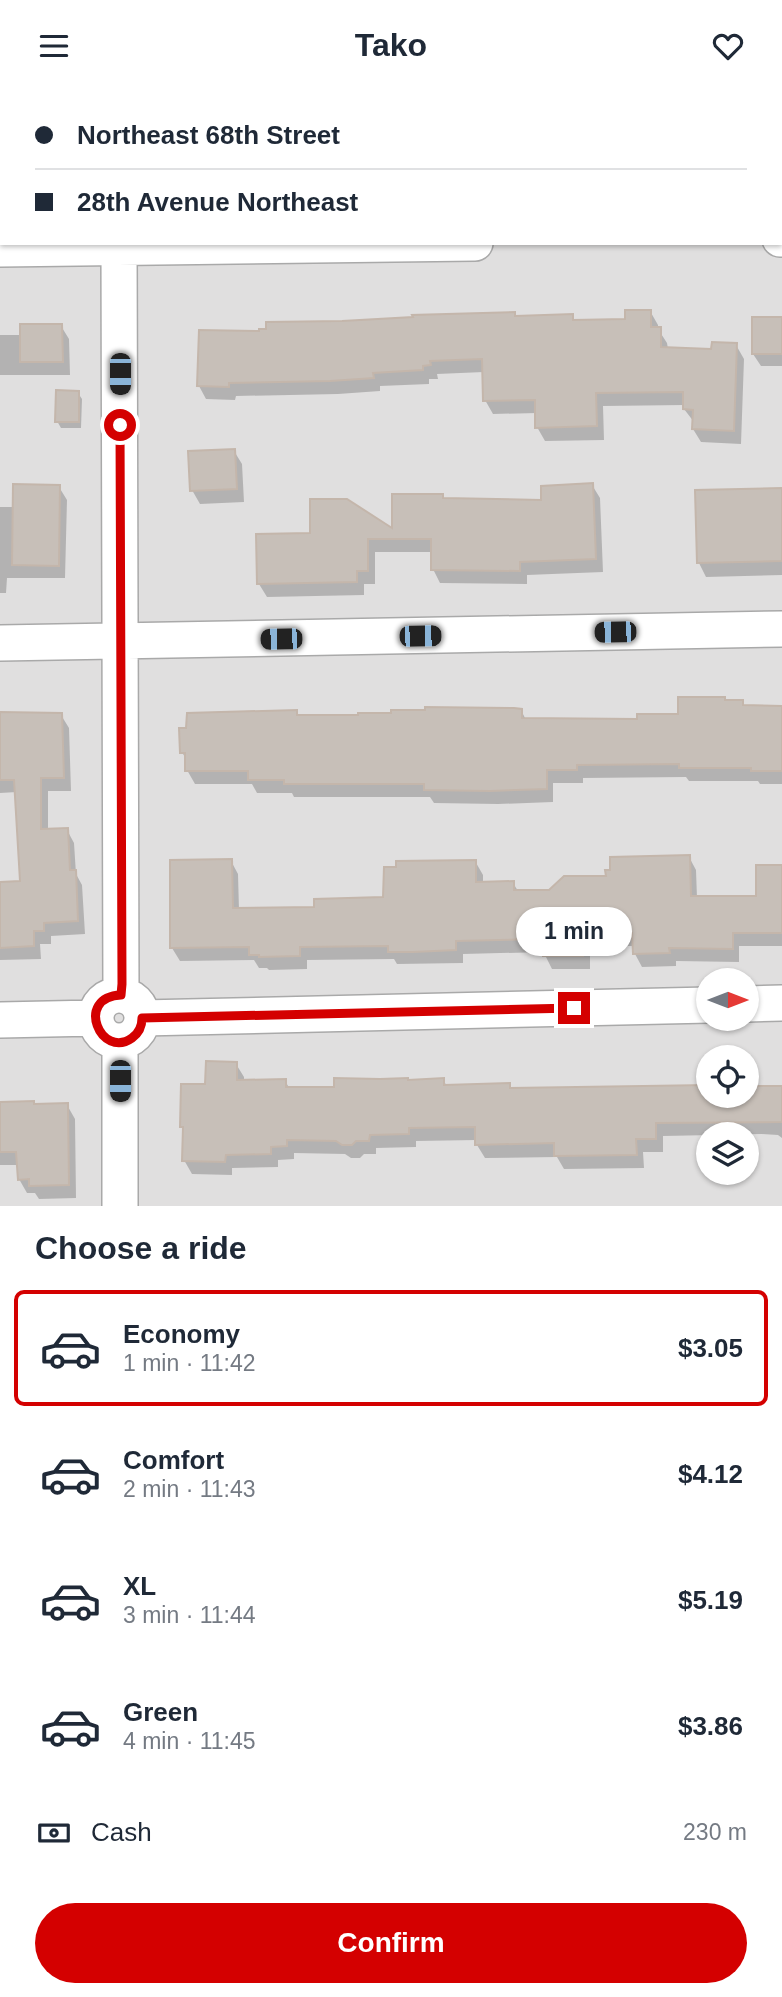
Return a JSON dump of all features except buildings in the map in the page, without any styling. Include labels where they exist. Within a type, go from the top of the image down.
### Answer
[{"type":"street","points":[[0,250],[238,245]]},
{"type":"street","points":[[119,246],[120,1206]]},
{"type":"street","points":[[0,643],[782,629]]},
{"type":"street","points":[[760,1004],[782,1003]]},
{"type":"street","points":[[0,1020],[696,1005]]},
{"type":"shaded area","points":[[0,245],[782,245],[782,1206],[0,1206]]},
{"type":"route","points":[[120,425],[122,984],[121,995],[107,998],[97,1009],[98,1030],[103,1036],[118,1042],[133,1037],[139,1031],[142,1018],[574,1008]]}]
